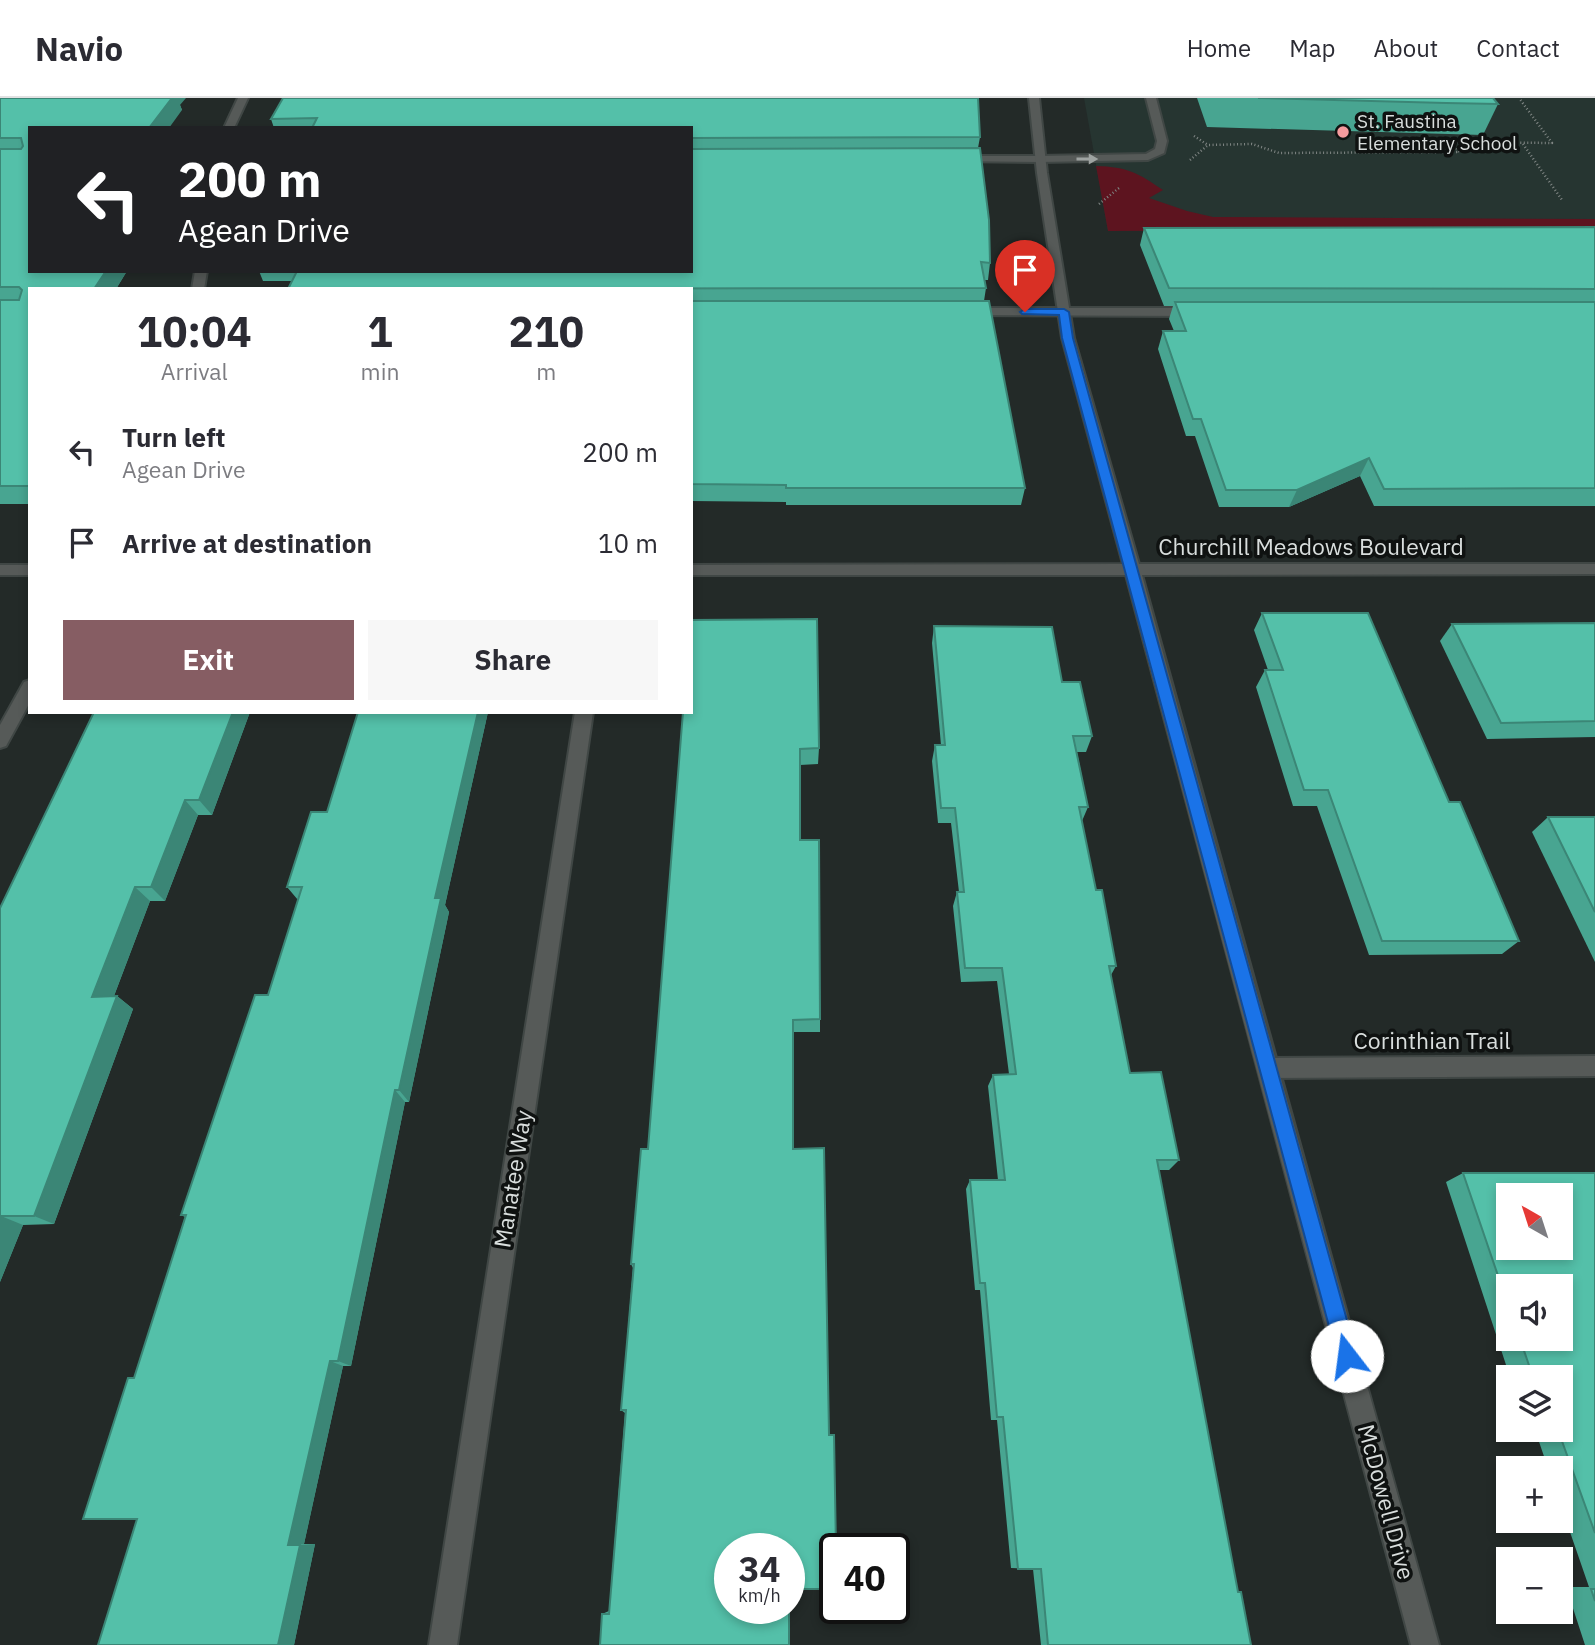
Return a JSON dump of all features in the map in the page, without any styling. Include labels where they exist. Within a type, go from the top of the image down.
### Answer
[{"type":"street","points":[[230,126],[243,98]]},
{"type":"street","name":"McDowell Drive","points":[[1034,98],[1040,159],[1068,338],[1424,1645]]},
{"type":"street","points":[[942,159],[1148,157],[1160,151],[1162,141],[1151,98]]},
{"type":"street","points":[[956,312],[1210,312]]},
{"type":"street","name":"Churchill Meadows Boulevard","points":[[693,570],[1595,569]]},
{"type":"street","points":[[0,570],[28,570]]},
{"type":"street","points":[[0,741],[28,690]]},
{"type":"street","name":"Manatee Way","points":[[443,1645],[584,714]]},
{"type":"street","name":"Corinthian Trail","points":[[1269,1068],[1595,1066]]},
{"type":"path","points":[[1185,164],[1208,145],[1252,144],[1279,153],[1459,152],[1451,142],[1552,144],[1519,98]]},
{"type":"path","points":[[1522,143],[1562,200]]},
{"type":"path","points":[[1099,204],[1121,187]]},
{"type":"shaded area","name":"St. Faustina Elementary School","points":[[1084,98],[1595,98],[1595,229],[1108,231]]},
{"type":"shaded area","points":[[1096,166],[1132,172],[1163,190],[1149,198],[1213,217],[1595,219],[1595,229],[1108,231]]},
{"type":"building","points":[[0,98],[172,98],[151,126],[28,126],[28,273],[105,273],[95,287],[28,287],[28,486],[0,486],[0,300],[19,300],[22,290],[19,287],[0,287],[0,149],[21,149],[23,146],[21,138],[0,138]]},
{"type":"building","points":[[283,98],[978,98],[980,137],[693,138],[693,126],[313,126],[317,118],[271,119]]},
{"type":"building","points":[[1258,98],[1493,98],[1498,104],[1446,103]]},
{"type":"building","points":[[980,148],[989,220],[990,263],[981,262],[986,288],[289,287],[296,273],[693,273],[693,149]]},
{"type":"building","points":[[1595,227],[1595,289],[1169,288],[1144,228]]},
{"type":"building","points":[[693,301],[989,301],[1025,488],[786,488],[786,485],[693,484]]},
{"type":"building","points":[[1175,302],[1595,302],[1595,488],[1384,489],[1369,458],[1297,490],[1226,490],[1201,419],[1193,419],[1163,331],[1186,331]]},
{"type":"building","points":[[1262,613],[1368,613],[1449,802],[1460,802],[1519,941],[1382,941],[1328,790],[1304,790],[1265,670],[1283,670]]},
{"type":"building","points":[[817,619],[819,748],[800,749],[800,840],[819,840],[820,1019],[793,1020],[793,1149],[824,1148],[829,1435],[834,1435],[836,1533],[819,1533],[819,1589],[805,1589],[805,1533],[714,1533],[714,1624],[789,1624],[789,1645],[600,1645],[602,1614],[609,1614],[626,1410],[621,1410],[634,1264],[631,1264],[641,1149],[648,1149],[683,714],[693,714],[693,620]]},
{"type":"building","points":[[1595,623],[1595,721],[1501,723],[1452,624]]},
{"type":"building","points":[[934,626],[1052,627],[1062,682],[1080,682],[1092,736],[1073,736],[1088,807],[1079,807],[1096,890],[1102,890],[1116,966],[1109,966],[1130,1073],[1161,1072],[1179,1160],[1157,1160],[1238,1592],[1241,1592],[1251,1645],[1048,1645],[1041,1569],[1018,1569],[1003,1417],[997,1417],[985,1283],[980,1283],[970,1180],[1005,1180],[993,1075],[1016,1074],[1002,968],[965,968],[957,892],[964,892],[955,808],[941,808],[935,745],[945,745]]},
{"type":"building","points":[[93,714],[232,714],[199,800],[185,800],[151,887],[135,887],[92,997],[117,996],[34,1216],[1,1216],[0,1219],[0,908]]},
{"type":"building","points":[[357,714],[478,714],[435,898],[441,898],[399,1090],[395,1090],[338,1361],[330,1361],[288,1545],[300,1545],[278,1645],[98,1645],[137,1519],[83,1519],[128,1378],[134,1378],[186,1215],[181,1215],[255,995],[268,995],[302,887],[287,887],[311,812],[327,812]]},
{"type":"building","points":[[1548,817],[1595,817],[1595,912]]},
{"type":"building","points":[[1463,1173],[1595,1173],[1595,1533],[1573,1472],[1573,1456],[1567,1456],[1562,1442],[1573,1442],[1573,1365],[1529,1365],[1524,1351],[1573,1351],[1573,1274],[1497,1274]]},
{"type":"place","name":"St. Faustina Elementary School","points":[[1343,132]]},
{"type":"route","points":[[1025,312],[1064,312],[1068,338],[1205,845],[1347,1356]]}]
